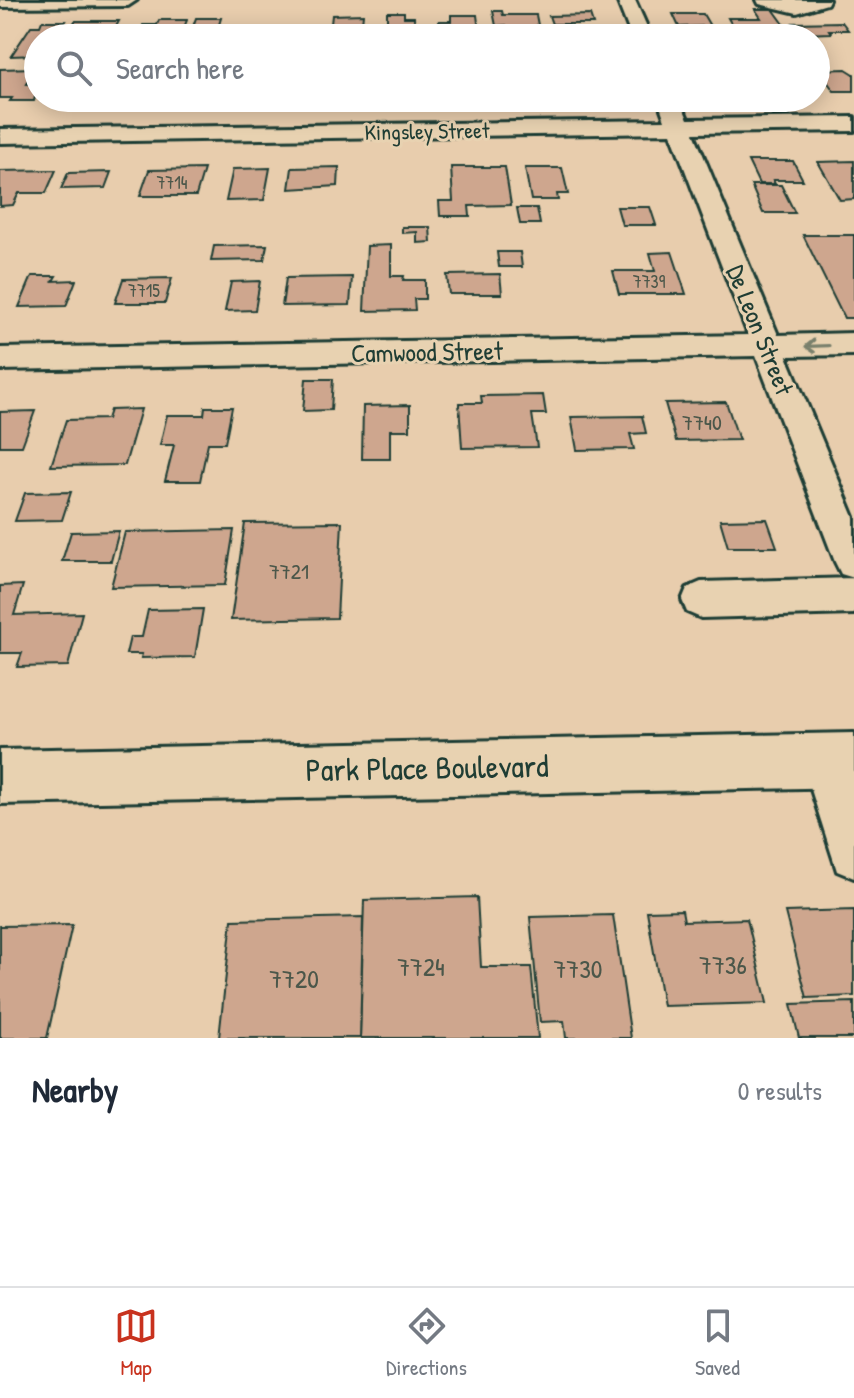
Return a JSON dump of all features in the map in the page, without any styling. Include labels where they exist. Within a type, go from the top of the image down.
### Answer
[{"type":"main road","name":"Park Place Boulevard","points":[[0,777],[839,760]]},
{"type":"street","points":[[1,1],[128,0]]},
{"type":"street","points":[[626,0],[636,24]]},
{"type":"street","points":[[766,0],[797,7],[820,0]]},
{"type":"street","name":"De Leon Street","points":[[674,112],[774,347],[854,562]]},
{"type":"street","name":"Kingsley Street","points":[[0,136],[854,124]]},
{"type":"street","name":"Camwood Street","points":[[0,359],[854,344]]},
{"type":"street","points":[[701,600],[854,596]]},
{"type":"street","points":[[839,760],[854,854]]},
{"type":"building","points":[[755,9],[773,9],[784,24],[731,24],[728,18],[761,18]]},
{"type":"building","points":[[493,11],[502,11],[503,15],[536,15],[538,24],[496,24]]},
{"type":"building","points":[[387,12],[404,12],[404,17],[414,17],[414,24],[387,24]]},
{"type":"building","points":[[363,14],[362,24],[331,24],[332,15]]},
{"type":"building","points":[[673,14],[703,14],[709,24],[678,24]]},
{"type":"building","points":[[451,15],[477,15],[478,24],[439,24],[439,21],[451,21]]},
{"type":"building","points":[[590,15],[593,24],[552,24],[549,16]]},
{"type":"building","points":[[196,18],[221,18],[219,24],[194,24]]},
{"type":"building","points":[[159,20],[187,20],[185,24],[157,24]]},
{"type":"building","points":[[42,21],[66,21],[64,24],[41,24]]},
{"type":"building","points":[[75,21],[119,21],[117,24],[73,24]]},
{"type":"building","points":[[842,22],[848,30],[830,30],[830,24],[793,23]]},
{"type":"building","points":[[24,36],[24,56],[11,56]]},
{"type":"building","points":[[24,68],[24,101],[0,98],[0,69]]},
{"type":"building","points":[[846,69],[854,74],[854,91],[834,91],[830,85],[830,70]]},
{"type":"building","points":[[748,161],[793,161],[803,180],[773,180],[775,184],[759,184]]},
{"type":"building","points":[[854,161],[854,199],[840,200],[818,162]]},
{"type":"building","points":[[339,167],[338,186],[289,189],[292,168]]},
{"type":"building","points":[[451,167],[505,167],[511,205],[469,206],[470,216],[440,216],[439,201],[453,201]]},
{"type":"building","points":[[270,168],[264,200],[226,201],[233,169]]},
{"type":"building","points":[[525,168],[562,168],[568,194],[557,194],[558,200],[531,200]]},
{"type":"building","points":[[204,169],[196,196],[140,196],[149,170]]},
{"type":"building","points":[[56,170],[46,193],[19,193],[13,205],[0,206],[0,171]]},
{"type":"building","points":[[111,172],[105,188],[61,189],[68,173]]},
{"type":"building","points":[[751,185],[781,185],[795,213],[763,213]]},
{"type":"building","points":[[617,207],[650,207],[656,225],[622,225]]},
{"type":"building","points":[[517,208],[537,208],[540,224],[520,224]]},
{"type":"building","points":[[402,227],[430,227],[431,242],[417,243],[417,232],[402,233]]},
{"type":"building","points":[[803,235],[854,235],[854,318],[844,318]]},
{"type":"building","points":[[267,245],[264,260],[211,261],[214,246]]},
{"type":"building","points":[[391,245],[391,276],[404,276],[403,280],[425,280],[425,299],[414,299],[415,310],[364,311],[367,246]]},
{"type":"building","points":[[497,252],[520,252],[522,267],[499,267]]},
{"type":"building","points":[[672,252],[686,294],[619,294],[613,271],[655,271],[650,253]]},
{"type":"building","points":[[500,274],[502,294],[449,294],[447,275]]},
{"type":"building","points":[[32,276],[56,276],[53,281],[76,280],[66,306],[19,307]]},
{"type":"building","points":[[352,277],[350,305],[282,306],[286,278]]},
{"type":"building","points":[[172,278],[165,303],[115,303],[123,279]]},
{"type":"building","points":[[260,281],[255,310],[225,311],[231,282]]},
{"type":"building","points":[[306,379],[333,379],[331,410],[303,411]]},
{"type":"building","points":[[543,395],[546,414],[532,414],[537,447],[462,448],[459,403],[482,403],[481,396]]},
{"type":"building","points":[[726,402],[739,440],[676,441],[665,403]]},
{"type":"building","points":[[410,405],[410,430],[390,430],[390,459],[362,459],[363,406]]},
{"type":"building","points":[[205,407],[232,407],[225,443],[208,443],[200,481],[165,481],[174,445],[160,445],[167,415],[204,415]]},
{"type":"building","points":[[141,409],[125,465],[51,466],[66,420],[107,419],[110,410]]},
{"type":"building","points":[[35,411],[22,446],[0,446],[0,412]]},
{"type":"building","points":[[642,416],[646,433],[630,434],[634,449],[577,450],[571,417]]},
{"type":"building","points":[[71,492],[62,520],[15,521],[25,493]]},
{"type":"building","points":[[767,519],[777,547],[728,547],[720,520]]},
{"type":"building","points":[[342,522],[337,618],[231,620],[245,523]]},
{"type":"building","points":[[234,530],[225,585],[111,587],[125,532]]},
{"type":"building","points":[[119,531],[111,561],[62,561],[71,532]]},
{"type":"building","points":[[23,585],[14,615],[82,613],[68,666],[17,667],[22,653],[0,653],[0,586]]},
{"type":"building","points":[[203,609],[195,657],[141,658],[142,654],[126,654],[130,637],[142,637],[148,610]]},
{"type":"building","points":[[477,897],[481,967],[531,967],[538,1038],[360,1038],[364,900]]},
{"type":"building","points":[[682,910],[684,921],[747,919],[767,1003],[663,1006],[647,911]]},
{"type":"building","points":[[854,910],[854,996],[807,998],[785,912]]},
{"type":"building","points":[[613,915],[631,1038],[566,1038],[564,1021],[540,1022],[530,917]]},
{"type":"building","points":[[363,917],[360,1038],[219,1038],[232,920]]},
{"type":"building","points":[[72,925],[47,1038],[0,1038],[0,926]]},
{"type":"building","points":[[854,1002],[854,1038],[799,1038],[791,1004]]}]
